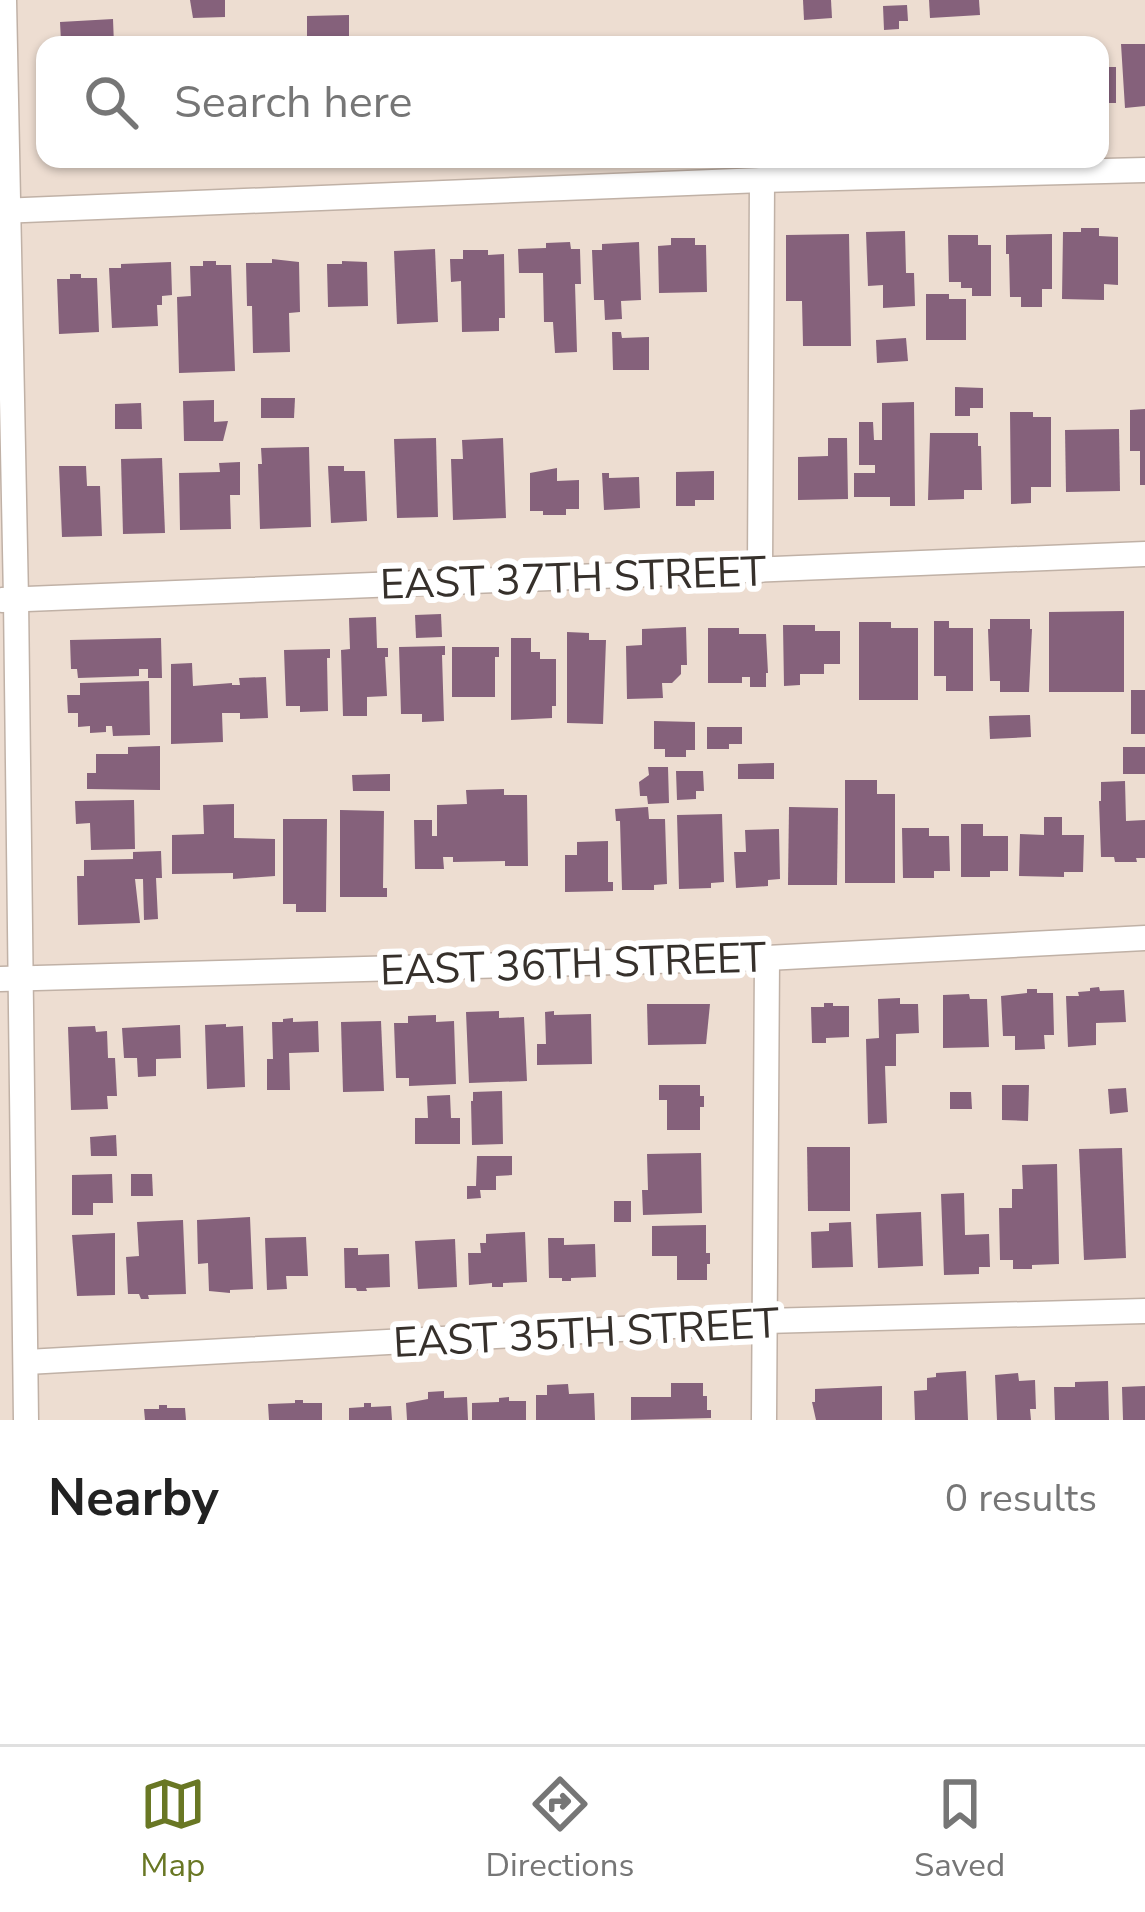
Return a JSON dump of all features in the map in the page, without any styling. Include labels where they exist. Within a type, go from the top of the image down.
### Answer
[{"type":"street","points":[[4,0],[10,979],[26,1420]]},
{"type":"street","points":[[4,212],[762,180],[1145,170]]},
{"type":"street","points":[[760,569],[762,180]]},
{"type":"street","name":"EAST 37TH STREET","points":[[8,599],[1145,554]]},
{"type":"street","name":"EAST 36TH STREET","points":[[10,979],[767,958],[1145,938]]},
{"type":"street","points":[[764,1420],[767,958]]},
{"type":"street","name":"EAST 35TH STREET","points":[[27,1362],[765,1322],[1145,1311]]},
{"type":"building","points":[[190,0],[225,0],[225,17],[193,18]]},
{"type":"building","points":[[803,0],[831,0],[832,18],[804,20]]},
{"type":"building","points":[[929,0],[979,0],[980,15],[930,18]]},
{"type":"building","points":[[907,5],[908,21],[899,21],[899,29],[884,30],[883,6]]},
{"type":"building","points":[[349,15],[349,36],[307,36],[307,16]]},
{"type":"building","points":[[113,19],[114,36],[61,36],[60,22]]},
{"type":"building","points":[[1121,44],[1145,44],[1145,106],[1125,108]]},
{"type":"building","points":[[1109,67],[1116,67],[1116,103],[1109,103]]},
{"type":"building","points":[[1081,228],[1099,228],[1099,236],[1118,237],[1118,285],[1104,284],[1104,300],[1062,299],[1063,232],[1081,232]]},
{"type":"building","points":[[905,231],[906,273],[914,273],[915,306],[883,308],[883,285],[868,286],[866,232]]},
{"type":"building","points":[[849,234],[851,346],[803,346],[802,301],[786,301],[786,235]]},
{"type":"building","points":[[1052,234],[1052,289],[1042,289],[1042,307],[1021,307],[1021,297],[1010,297],[1006,235]]},
{"type":"building","points":[[948,235],[978,235],[978,245],[991,245],[991,296],[972,296],[972,288],[949,282]]},
{"type":"building","points":[[671,238],[695,238],[695,245],[706,245],[707,292],[659,293],[658,246],[671,245]]},
{"type":"building","points":[[570,242],[571,249],[580,249],[581,284],[575,284],[577,352],[555,353],[553,322],[544,322],[543,273],[519,273],[518,249]]},
{"type":"building","points":[[639,242],[641,300],[621,301],[622,319],[605,320],[604,300],[594,300],[592,250],[602,250],[602,244]]},
{"type":"building","points":[[435,249],[438,322],[397,324],[394,251]]},
{"type":"building","points":[[463,250],[504,254],[505,318],[499,318],[499,331],[462,332],[461,281],[451,282],[450,259],[463,259]]},
{"type":"building","points":[[272,259],[299,262],[300,312],[289,313],[290,352],[253,353],[246,263],[272,263]]},
{"type":"building","points":[[203,261],[231,265],[235,371],[179,373],[177,297],[191,296],[190,266],[203,266]]},
{"type":"building","points":[[171,262],[172,295],[162,296],[162,305],[157,305],[158,326],[112,328],[109,268]]},
{"type":"building","points":[[367,262],[368,306],[328,307],[327,264]]},
{"type":"building","points":[[70,274],[97,278],[99,332],[59,334],[57,279],[70,279]]},
{"type":"building","points":[[926,294],[966,299],[966,340],[926,340]]},
{"type":"building","points":[[612,332],[621,332],[622,338],[649,337],[649,370],[613,370]]},
{"type":"building","points":[[906,338],[908,361],[877,363],[876,340]]},
{"type":"building","points":[[955,387],[983,388],[983,408],[970,408],[970,416],[955,416]]},
{"type":"building","points":[[261,398],[295,398],[294,418],[261,418]]},
{"type":"building","points":[[214,400],[214,422],[228,421],[223,441],[184,441],[183,401]]},
{"type":"building","points":[[914,402],[915,506],[890,506],[890,497],[854,497],[854,473],[875,473],[875,465],[859,465],[859,422],[873,422],[874,440],[882,440],[882,403]]},
{"type":"building","points":[[141,403],[142,429],[115,429],[115,404]]},
{"type":"building","points":[[1145,409],[1145,485],[1140,485],[1140,451],[1130,451],[1130,410]]},
{"type":"building","points":[[1010,412],[1051,417],[1051,487],[1031,487],[1031,503],[1011,504]]},
{"type":"building","points":[[1119,429],[1120,491],[1066,492],[1065,430]]},
{"type":"building","points":[[930,433],[978,433],[982,490],[964,490],[964,499],[928,500]]},
{"type":"building","points":[[436,438],[438,517],[397,518],[394,439]]},
{"type":"building","points":[[503,438],[506,518],[453,520],[451,459],[463,459],[462,440]]},
{"type":"building","points":[[828,438],[847,438],[848,499],[798,500],[798,457],[828,456]]},
{"type":"building","points":[[309,447],[311,527],[260,529],[261,448]]},
{"type":"building","points":[[162,458],[165,533],[123,534],[121,459]]},
{"type":"building","points":[[240,462],[240,495],[230,495],[231,529],[180,530],[179,473],[220,472],[219,463]]},
{"type":"building","points":[[59,466],[86,466],[87,486],[100,486],[102,536],[62,537]]},
{"type":"building","points":[[328,466],[365,471],[367,521],[331,523]]},
{"type":"building","points":[[557,468],[557,481],[579,480],[579,509],[566,509],[566,515],[530,511],[530,473]]},
{"type":"building","points":[[714,471],[714,500],[676,506],[676,472]]},
{"type":"building","points":[[602,473],[609,473],[609,478],[639,477],[640,508],[604,510]]},
{"type":"building","points":[[1124,611],[1124,692],[1049,692],[1049,612]]},
{"type":"building","points":[[441,614],[442,637],[416,638],[415,615]]},
{"type":"building","points":[[376,617],[377,648],[388,648],[387,696],[367,697],[367,716],[343,716],[341,650],[350,649],[349,618]]},
{"type":"building","points":[[990,619],[1030,619],[1029,692],[1000,692],[1000,681],[990,681]]},
{"type":"building","points":[[934,621],[949,621],[949,628],[973,628],[973,691],[946,691],[946,676],[934,676]]},
{"type":"building","points":[[859,622],[918,628],[918,700],[859,700]]},
{"type":"building","points":[[783,625],[840,631],[840,664],[824,664],[824,674],[800,674],[800,685],[784,686]]},
{"type":"building","points":[[686,627],[687,665],[681,665],[681,674],[672,683],[662,683],[663,698],[627,699],[626,646],[642,645],[642,629]]},
{"type":"building","points":[[708,628],[766,634],[766,687],[750,687],[750,677],[742,677],[742,683],[708,683]]},
{"type":"building","points":[[567,632],[606,640],[603,724],[567,723]]},
{"type":"building","points":[[161,638],[162,678],[148,678],[148,669],[139,669],[139,676],[78,678],[77,669],[71,669],[70,640]]},
{"type":"building","points":[[511,638],[531,638],[531,652],[540,652],[540,659],[556,659],[552,718],[511,720]]},
{"type":"building","points":[[445,646],[444,721],[422,722],[422,714],[401,714],[399,647]]},
{"type":"building","points":[[452,647],[499,647],[495,697],[452,697]]},
{"type":"building","points":[[330,649],[328,711],[300,712],[300,706],[286,706],[284,650]]},
{"type":"building","points":[[192,663],[193,686],[240,685],[239,678],[266,677],[268,718],[240,719],[240,713],[222,713],[223,742],[171,744],[171,664]]},
{"type":"building","points":[[149,681],[150,735],[113,736],[112,726],[106,726],[106,732],[90,733],[90,726],[78,727],[78,713],[68,713],[67,695],[80,695],[80,683]]},
{"type":"building","points":[[1131,690],[1145,690],[1145,734],[1131,734]]},
{"type":"building","points":[[1030,715],[1031,737],[990,739],[989,716]]},
{"type":"building","points":[[654,721],[695,722],[695,750],[686,750],[686,757],[665,757],[665,749],[654,749]]},
{"type":"building","points":[[707,727],[742,727],[742,744],[707,749]]},
{"type":"building","points":[[160,746],[160,790],[87,789],[87,773],[96,773],[96,754],[128,754],[128,747]]},
{"type":"building","points":[[1123,747],[1145,747],[1145,774],[1123,774]]},
{"type":"building","points":[[774,763],[774,779],[738,779],[738,764]]},
{"type":"building","points":[[648,767],[668,767],[669,803],[648,804],[647,796],[640,796],[639,782],[649,775]]},
{"type":"building","points":[[676,771],[703,771],[704,791],[696,791],[696,799],[677,800]]},
{"type":"building","points":[[390,774],[390,791],[353,791],[352,775]]},
{"type":"building","points":[[845,780],[877,780],[877,794],[895,794],[895,883],[845,883]]},
{"type":"building","points":[[1125,781],[1126,821],[1145,820],[1145,858],[1136,858],[1137,862],[1101,857],[1101,782]]},
{"type":"building","points":[[504,789],[504,795],[527,795],[528,866],[505,866],[505,861],[453,862],[453,857],[443,857],[444,869],[415,869],[414,820],[432,820],[432,836],[437,836],[437,805],[467,804],[466,790]]},
{"type":"building","points":[[134,800],[135,849],[91,850],[90,823],[76,824],[75,801]]},
{"type":"building","points":[[234,804],[234,838],[275,839],[275,876],[233,879],[233,873],[172,874],[172,835],[204,834],[203,805]]},
{"type":"building","points":[[648,807],[649,819],[665,819],[667,884],[654,885],[654,890],[622,890],[620,821],[616,821],[615,809]]},
{"type":"building","points":[[789,807],[838,808],[837,885],[788,885]]},
{"type":"building","points":[[340,810],[384,811],[383,888],[387,888],[387,897],[340,897]]},
{"type":"building","points":[[722,814],[724,882],[711,883],[711,888],[679,889],[677,815]]},
{"type":"building","points":[[1044,817],[1062,817],[1062,835],[1084,835],[1083,872],[1064,872],[1064,877],[1019,876],[1020,834],[1044,835]]},
{"type":"building","points":[[283,819],[327,819],[326,912],[296,912],[296,904],[283,904]]},
{"type":"building","points":[[961,824],[983,824],[983,836],[1008,836],[1008,871],[990,871],[990,877],[961,877]]},
{"type":"building","points":[[902,828],[929,828],[929,836],[949,836],[950,871],[934,871],[934,878],[903,878]]},
{"type":"building","points":[[779,829],[780,879],[768,880],[768,886],[736,888],[734,852],[746,852],[745,830]]},
{"type":"building","points":[[608,841],[608,882],[613,882],[613,891],[565,892],[565,855],[577,855],[577,842]]},
{"type":"building","points":[[161,851],[162,878],[156,878],[158,919],[144,920],[143,879],[135,879],[140,923],[78,925],[77,876],[84,876],[84,860],[133,859],[133,852]]},
{"type":"building","points":[[1099,987],[1100,991],[1124,990],[1126,1022],[1096,1023],[1096,1045],[1068,1047],[1066,996]]},
{"type":"building","points":[[1027,989],[1053,993],[1054,1035],[1044,1035],[1045,1049],[1015,1050],[1015,1036],[1003,1036],[1001,996],[1027,993]]},
{"type":"building","points":[[969,994],[970,999],[987,999],[989,1047],[943,1048],[943,995]]},
{"type":"building","points":[[900,998],[900,1004],[918,1004],[919,1033],[896,1034],[896,1066],[885,1066],[887,1123],[868,1124],[866,1039],[879,1038],[878,999]]},
{"type":"building","points":[[824,1003],[849,1006],[849,1037],[812,1043],[811,1007],[824,1007]]},
{"type":"building","points":[[647,1004],[710,1004],[706,1044],[648,1045]]},
{"type":"building","points":[[499,1011],[499,1018],[524,1017],[527,1081],[469,1083],[466,1012]]},
{"type":"building","points":[[554,1011],[554,1015],[591,1014],[592,1064],[537,1065],[537,1044],[546,1044],[545,1012]]},
{"type":"building","points":[[436,1015],[436,1022],[454,1021],[456,1084],[409,1086],[409,1078],[396,1078],[394,1023],[408,1023],[408,1016]]},
{"type":"building","points":[[293,1018],[293,1022],[318,1021],[319,1052],[289,1053],[290,1090],[267,1090],[267,1059],[273,1059],[272,1022]]},
{"type":"building","points":[[381,1021],[384,1091],[343,1092],[341,1022]]},
{"type":"building","points":[[180,1025],[181,1058],[156,1059],[156,1076],[138,1077],[137,1058],[124,1058],[122,1028]]},
{"type":"building","points":[[205,1025],[243,1026],[245,1087],[207,1089]]},
{"type":"building","points":[[95,1026],[96,1032],[107,1031],[108,1058],[115,1058],[117,1096],[107,1096],[108,1109],[71,1110],[68,1027]]},
{"type":"building","points":[[659,1085],[700,1085],[704,1107],[700,1107],[700,1130],[667,1130],[667,1100],[659,1100]]},
{"type":"building","points":[[1002,1085],[1029,1085],[1028,1121],[1002,1120]]},
{"type":"building","points":[[1126,1088],[1128,1112],[1110,1114],[1108,1089]]},
{"type":"building","points":[[502,1091],[503,1144],[472,1145],[473,1092]]},
{"type":"building","points":[[950,1092],[971,1092],[972,1109],[950,1109]]},
{"type":"building","points":[[450,1095],[451,1118],[460,1118],[460,1144],[415,1144],[415,1118],[428,1118],[427,1096]]},
{"type":"building","points":[[116,1135],[117,1156],[91,1156],[90,1137]]},
{"type":"building","points":[[807,1147],[850,1147],[850,1211],[808,1211]]},
{"type":"building","points":[[1122,1148],[1126,1258],[1084,1260],[1079,1149]]},
{"type":"building","points":[[701,1153],[702,1213],[643,1215],[647,1154]]},
{"type":"building","points":[[477,1156],[512,1156],[512,1175],[496,1176],[496,1190],[480,1190],[481,1198],[467,1199],[467,1186],[476,1186]]},
{"type":"building","points":[[1057,1164],[1059,1264],[1013,1269],[1013,1260],[1000,1260],[999,1208],[1012,1208],[1012,1189],[1023,1189],[1022,1165]]},
{"type":"building","points":[[112,1174],[113,1203],[93,1203],[93,1215],[72,1215],[72,1175]]},
{"type":"building","points":[[131,1174],[152,1174],[153,1196],[131,1196]]},
{"type":"building","points":[[964,1193],[965,1235],[989,1234],[990,1267],[979,1267],[979,1274],[944,1275],[941,1194]]},
{"type":"building","points":[[614,1201],[631,1201],[631,1222],[614,1222]]},
{"type":"building","points":[[921,1212],[923,1266],[878,1268],[876,1214]]},
{"type":"building","points":[[250,1217],[253,1289],[209,1291],[208,1263],[198,1264],[197,1220]]},
{"type":"building","points":[[183,1220],[186,1294],[141,1299],[139,1294],[128,1294],[126,1257],[139,1256],[137,1222]]},
{"type":"building","points":[[851,1222],[853,1267],[812,1268],[811,1232],[829,1231],[829,1223]]},
{"type":"building","points":[[706,1225],[707,1280],[677,1280],[677,1256],[652,1256],[652,1226]]},
{"type":"building","points":[[525,1232],[527,1282],[503,1283],[503,1287],[469,1285],[468,1253],[481,1253],[486,1234]]},
{"type":"building","points":[[115,1233],[115,1295],[77,1296],[72,1235]]},
{"type":"building","points":[[306,1237],[308,1276],[286,1276],[287,1289],[267,1290],[265,1238]]},
{"type":"building","points":[[548,1238],[564,1238],[564,1245],[595,1244],[596,1277],[549,1278]]},
{"type":"building","points":[[455,1239],[457,1287],[418,1289],[415,1241]]},
{"type":"building","points":[[344,1248],[358,1248],[358,1255],[389,1254],[390,1287],[345,1288]]},
{"type":"building","points":[[966,1371],[968,1420],[915,1420],[914,1391],[927,1390],[927,1378]]},
{"type":"building","points":[[1018,1373],[1019,1381],[1035,1380],[1036,1409],[1030,1409],[1031,1420],[997,1420],[995,1375]]},
{"type":"building","points":[[1108,1381],[1109,1420],[1055,1420],[1054,1387]]},
{"type":"building","points":[[671,1383],[703,1383],[711,1418],[631,1420],[631,1397],[671,1397]]},
{"type":"building","points":[[568,1384],[569,1394],[594,1393],[595,1420],[536,1420],[536,1395],[547,1395],[547,1385]]},
{"type":"building","points":[[882,1386],[882,1420],[816,1420],[815,1389]]},
{"type":"building","points":[[1145,1386],[1145,1420],[1123,1420],[1122,1387]]},
{"type":"building","points":[[444,1391],[444,1398],[467,1397],[468,1420],[407,1420],[406,1403],[428,1399],[428,1392]]},
{"type":"building","points":[[509,1397],[509,1401],[526,1401],[526,1420],[472,1420],[472,1403]]},
{"type":"building","points":[[322,1403],[322,1420],[269,1420],[268,1404]]},
{"type":"building","points":[[364,1403],[391,1406],[392,1420],[349,1420],[349,1408],[364,1407]]},
{"type":"building","points":[[159,1405],[185,1408],[186,1420],[145,1420],[144,1409],[159,1409]]}]
